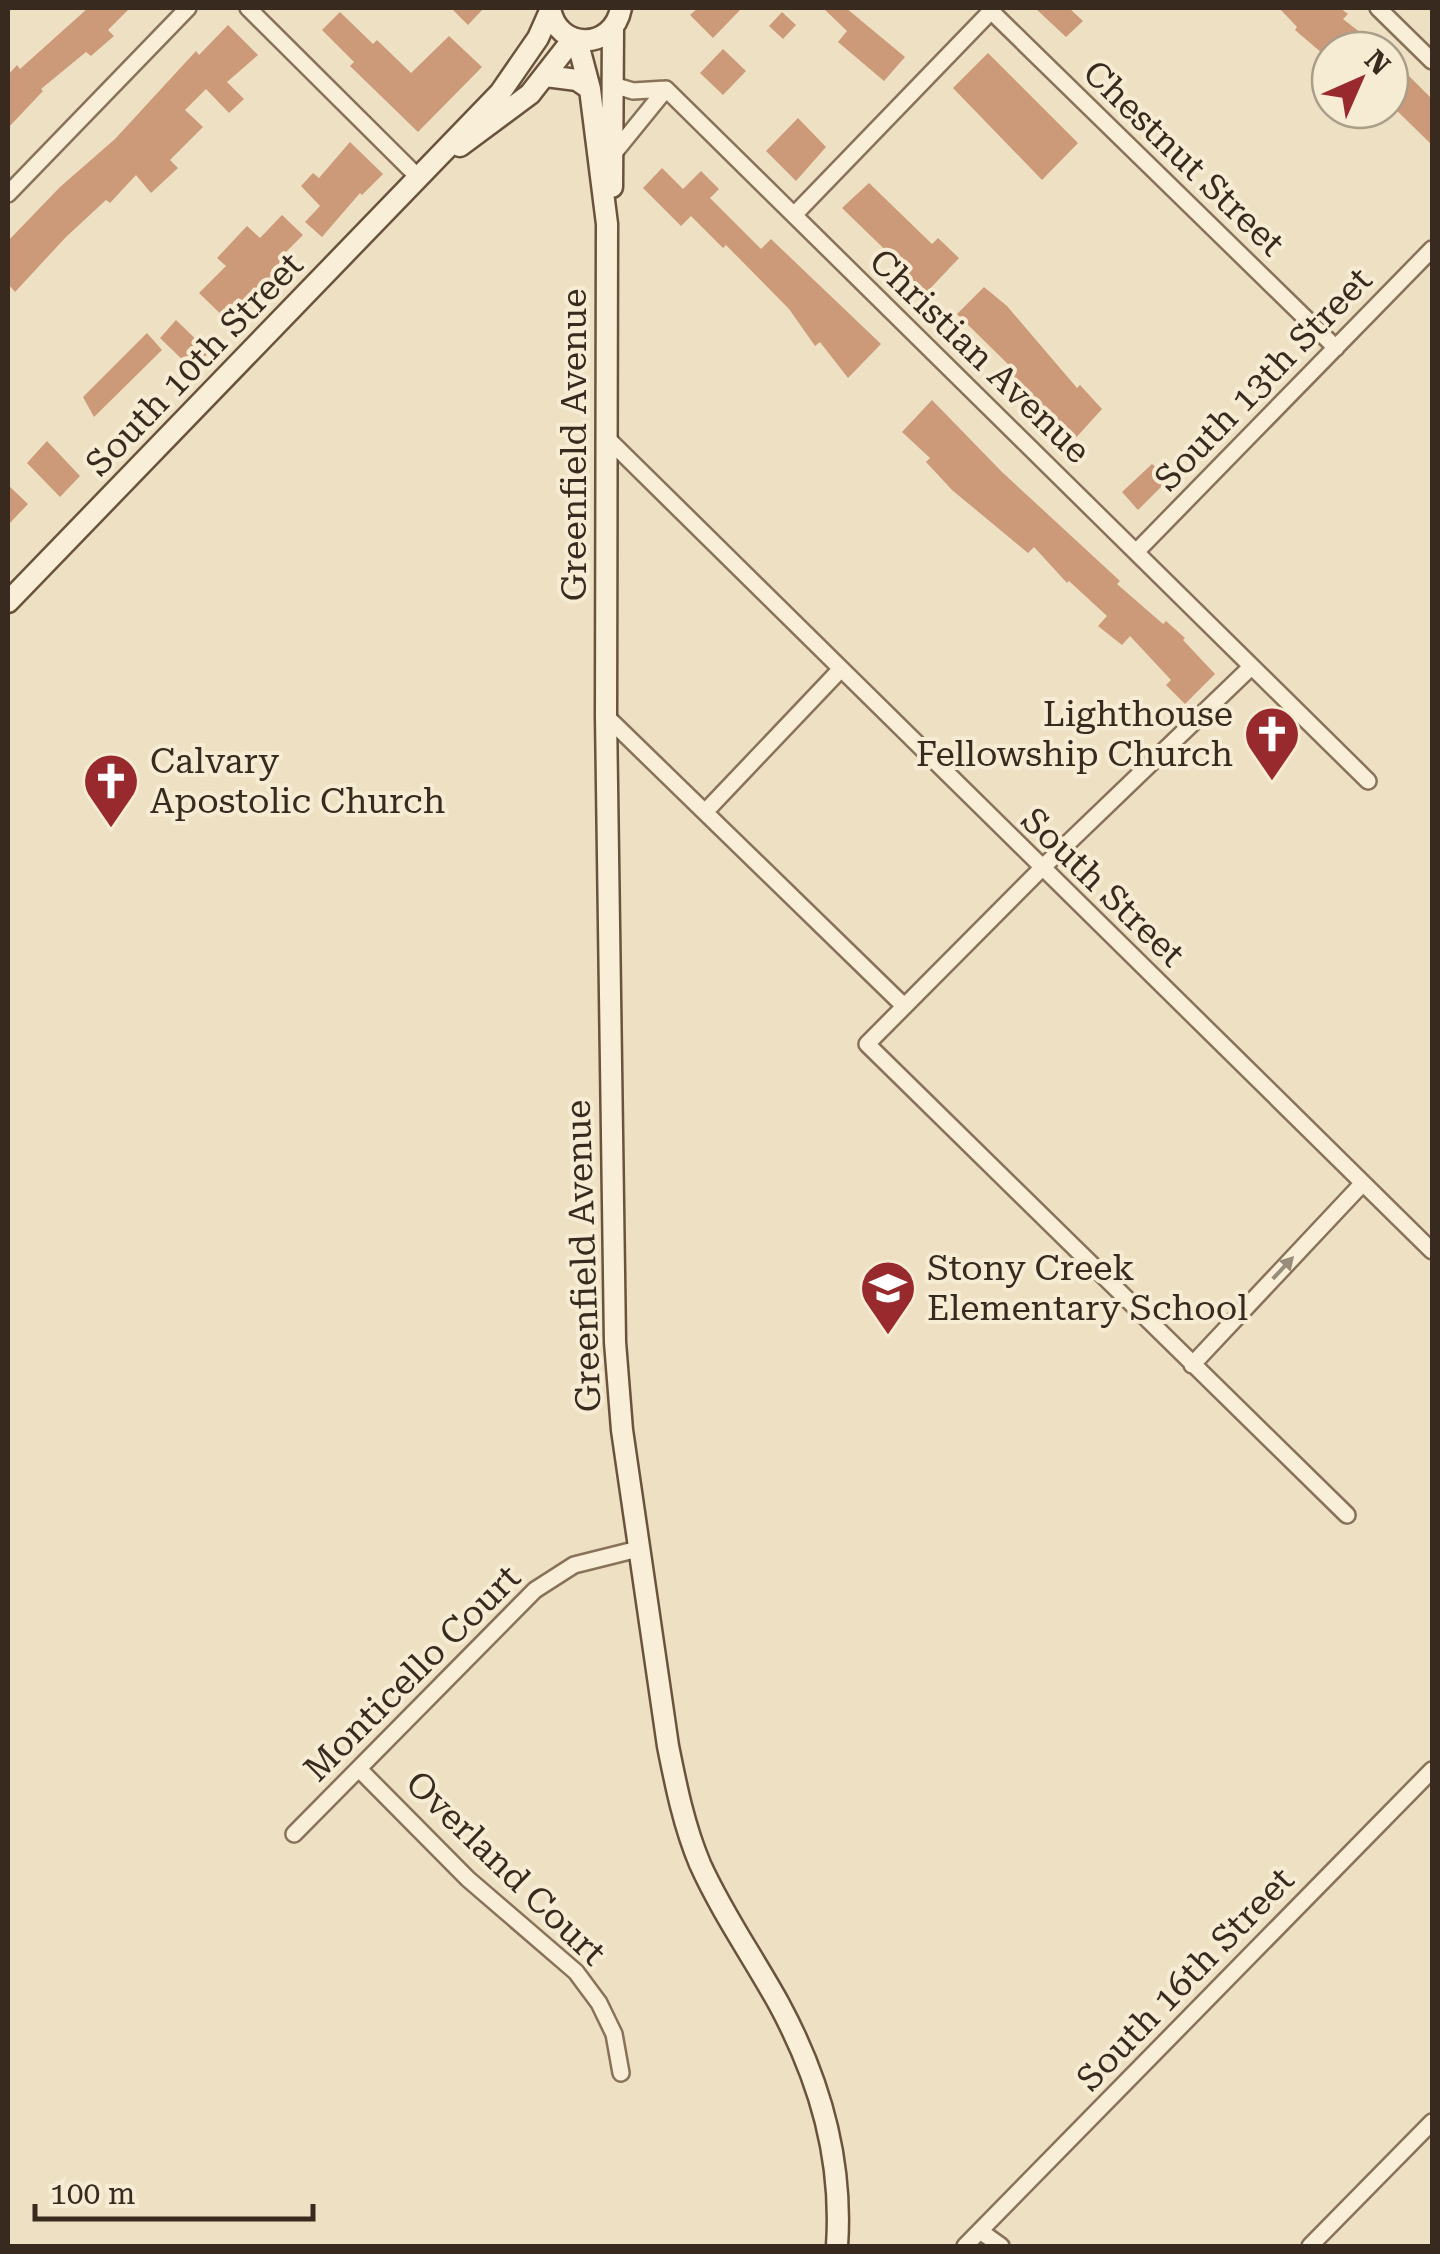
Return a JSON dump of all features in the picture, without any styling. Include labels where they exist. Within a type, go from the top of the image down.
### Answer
[{"type":"main road","name":"South 10th Street","points":[[8,602],[423,174],[518,70],[550,9]]},
{"type":"main road","points":[[550,9],[558,28],[575,40],[601,38],[620,15]]},
{"type":"main road","name":"Greenfield Avenue","points":[[620,15],[607,224],[606,716],[614,1342],[622,1430],[668,1746],[692,1842],[728,1920],[785,2017],[818,2090],[833,2154],[839,2215],[837,2246]]},
{"type":"main road","name":"South 10th Street","points":[[423,174],[530,94],[575,40]]},
{"type":"main road","name":"Greenfield Avenue","points":[[575,40],[590,89],[607,224]]},
{"type":"main road","points":[[546,76],[577,80],[590,89]]},
{"type":"street","points":[[8,194],[188,8]]},
{"type":"street","points":[[248,8],[423,174]]},
{"type":"street","points":[[1378,8],[1432,61]]},
{"type":"street","points":[[794,215],[992,10]]},
{"type":"street","name":"Chestnut Street","points":[[992,10],[1336,348]]},
{"type":"street","points":[[613,84],[632,91],[666,88]]},
{"type":"street","points":[[614,153],[666,88]]},
{"type":"street","name":"Christian Avenue","points":[[666,88],[1368,781]]},
{"type":"street","name":"South 13th Street","points":[[1137,551],[1432,249]]},
{"type":"street","name":"South Street","points":[[606,437],[1432,1250]]},
{"type":"street","points":[[1250,668],[867,1044],[1347,1515]]},
{"type":"street","points":[[706,811],[840,670]]},
{"type":"street","points":[[606,716],[904,1006]]},
{"type":"street","points":[[1192,1365],[1364,1183]]},
{"type":"street","name":"Monticello Court","points":[[294,1834],[535,1590],[574,1565],[638,1548]]},
{"type":"street","name":"Overland Court","points":[[359,1769],[468,1879],[576,1972],[599,2003],[614,2034],[622,2073]]},
{"type":"street","name":"South 16th Street","points":[[964,2246],[1432,1770]]},
{"type":"street","points":[[1310,2246],[1432,2122]]},
{"type":"street","points":[[980,2231],[1001,2246]]},
{"type":"building","points":[[88,8],[130,8],[108,30],[114,36],[91,56],[86,52],[41,89],[8,128],[8,75],[17,65],[20,69]]},
{"type":"building","points":[[451,8],[484,8],[468,25]]},
{"type":"building","points":[[698,8],[742,8],[713,38],[690,15]]},
{"type":"building","points":[[823,8],[846,8],[905,57],[884,81],[838,42],[847,31]]},
{"type":"building","points":[[1035,8],[1069,8],[1083,21],[1066,37]]},
{"type":"building","points":[[1279,8],[1340,8],[1348,14],[1343,19],[1357,30],[1310,30],[1310,43],[1295,30],[1297,27]]},
{"type":"building","points":[[340,12],[411,73],[449,36],[482,67],[418,132],[350,66],[354,62],[322,30]]},
{"type":"building","points":[[782,12],[796,25],[783,39],[769,26]]},
{"type":"building","points":[[228,25],[258,55],[227,82],[244,99],[229,113],[206,89],[185,110],[203,127],[170,160],[178,168],[151,193],[136,175],[110,203],[106,200],[66,237],[15,292],[8,284],[8,241],[60,187],[115,139],[196,51],[199,55]]},
{"type":"building","points":[[723,49],[746,71],[723,95],[700,73]]},
{"type":"building","points":[[988,53],[1078,143],[1042,180],[953,88]]},
{"type":"building","points":[[1410,77],[1432,99],[1432,145],[1410,124]]},
{"type":"building","points":[[798,118],[826,147],[796,181],[766,151]]},
{"type":"building","points":[[350,142],[383,174],[360,193],[322,237],[305,222],[320,206],[301,186],[313,173],[319,178]]},
{"type":"building","points":[[662,168],[683,189],[701,171],[719,189],[710,198],[761,249],[771,239],[881,344],[848,378],[820,342],[815,346],[789,309],[726,245],[723,248],[691,216],[681,226],[643,188]]},
{"type":"building","points":[[869,183],[932,244],[938,238],[959,258],[925,294],[842,208]]},
{"type":"building","points":[[282,215],[303,235],[280,258],[287,265],[232,325],[199,293],[226,266],[217,258],[247,226],[260,238]]},
{"type":"building","points":[[984,287],[1007,306],[1077,388],[1080,385],[1102,409],[1073,441],[1011,376],[1016,372],[957,314]]},
{"type":"building","points":[[176,320],[209,352],[193,370],[160,338]]},
{"type":"building","points":[[147,333],[162,350],[94,417],[83,397]]},
{"type":"building","points":[[932,400],[1002,472],[1120,581],[1117,584],[1185,638],[1215,674],[1185,704],[1166,685],[1171,680],[1130,636],[1122,645],[1098,626],[1107,616],[1067,583],[1034,547],[1028,553],[952,490],[926,462],[930,458],[902,432]]},
{"type":"building","points":[[47,441],[80,476],[60,497],[27,463]]},
{"type":"building","points":[[1152,464],[1169,479],[1138,510],[1122,492]]},
{"type":"building","points":[[8,485],[28,504],[8,525]]},
{"type":"place","name":"Lighthouse Fellowship Church","points":[[1272,783]]},
{"type":"place","name":"Calvary Apostolic Church","points":[[111,830]]},
{"type":"place","name":"Stony Creek Elementary School","points":[[888,1337]]}]
